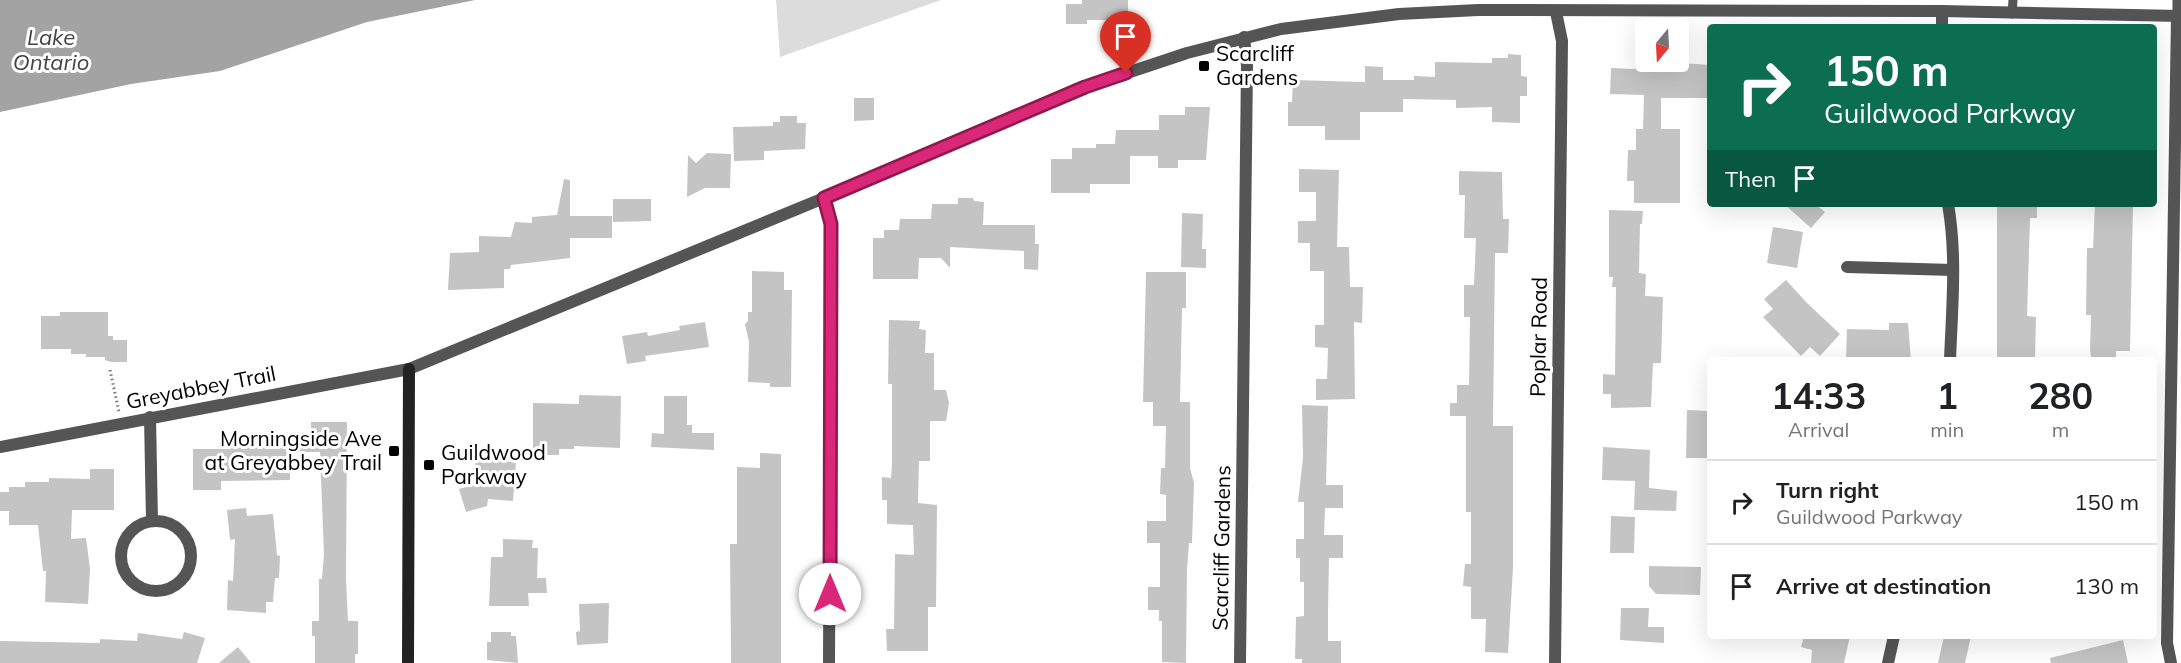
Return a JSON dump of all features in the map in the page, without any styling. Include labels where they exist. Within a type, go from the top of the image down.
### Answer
[{"type":"main road","points":[[408,663],[409,369]]},
{"type":"street","points":[[409,369],[824,198],[1085,87],[1244,37],[1281,29],[1399,14],[1478,10],[1556,12],[1942,11],[2179,16],[2178,261],[2167,643],[2171,663]]},
{"type":"street","points":[[1942,11],[1942,24]]},
{"type":"street","name":"Poplar Road","points":[[1555,663],[1562,41],[1556,12]]},
{"type":"street","name":"Scarcliff Gardens","points":[[1240,663],[1247,66],[1244,37]]},
{"type":"street","points":[[824,198],[831,224],[830,663]]},
{"type":"street","points":[[1948,207],[1953,270],[1950,357]]},
{"type":"street","points":[[1847,267],[1953,270]]},
{"type":"street","name":"Greyabbey Trail","points":[[0,447],[409,369]]},
{"type":"street","points":[[150,417],[152,521]]},
{"type":"street","points":[[152,521],[171,524],[180,530],[191,549],[188,571],[173,587],[163,591],[151,591],[134,583],[123,569],[120,557],[128,534],[137,526],[152,521]]},
{"type":"street","points":[[1888,663],[1893,639]]},
{"type":"lane","points":[[2012,14],[2013,0]]},
{"type":"lane","points":[[2177,0],[2179,16]]},
{"type":"path","points":[[110,369],[122,423]]},
{"type":"shaded area","points":[[776,0],[941,0],[780,57]]},
{"type":"water","name":"Lake Ontario","points":[[0,0],[475,0],[367,22],[220,71],[131,84],[0,112]]},
{"type":"building","points":[[1082,0],[1128,0],[1128,20],[1087,20],[1087,24],[1066,24],[1066,4],[1082,4]]},
{"type":"building","points":[[1508,54],[1521,55],[1521,76],[1527,77],[1527,96],[1520,96],[1520,123],[1492,122],[1492,107],[1456,108],[1456,100],[1403,99],[1403,112],[1360,112],[1360,140],[1325,140],[1325,126],[1288,126],[1288,102],[1292,102],[1293,80],[1365,82],[1365,66],[1383,67],[1383,80],[1414,80],[1414,76],[1435,77],[1435,62],[1492,63],[1492,58],[1508,58]]},
{"type":"building","points":[[1689,64],[1707,65],[1707,98],[1661,98],[1661,129],[1680,129],[1680,203],[1634,203],[1634,181],[1627,181],[1628,150],[1636,150],[1636,129],[1643,129],[1644,95],[1610,94],[1611,68],[1635,69],[1635,72],[1689,72]]},
{"type":"building","points":[[854,98],[874,98],[874,120],[854,121]]},
{"type":"building","points":[[1185,107],[1210,107],[1206,160],[1178,160],[1178,168],[1158,168],[1158,156],[1130,156],[1130,184],[1090,184],[1090,193],[1051,193],[1051,159],[1072,159],[1072,148],[1096,148],[1096,144],[1115,144],[1116,130],[1159,130],[1159,115],[1185,115]]},
{"type":"building","points":[[780,116],[797,116],[797,123],[806,123],[805,149],[764,151],[764,160],[734,161],[733,127],[773,126],[773,122],[780,122]]},
{"type":"building","points":[[707,153],[731,154],[730,188],[705,188],[687,197],[688,155],[696,163]]},
{"type":"building","points":[[1299,169],[1339,170],[1337,247],[1349,247],[1350,287],[1363,287],[1362,323],[1354,322],[1355,399],[1316,400],[1316,379],[1327,379],[1328,348],[1315,347],[1315,325],[1324,325],[1324,271],[1310,271],[1310,243],[1298,243],[1298,221],[1316,221],[1316,192],[1299,192]]},
{"type":"building","points":[[1459,171],[1502,172],[1503,219],[1509,219],[1508,253],[1495,253],[1493,426],[1513,426],[1513,567],[1508,653],[1485,652],[1486,619],[1471,619],[1471,587],[1463,586],[1465,564],[1471,564],[1471,512],[1466,512],[1466,416],[1450,416],[1450,403],[1457,403],[1457,385],[1469,385],[1470,317],[1464,317],[1464,285],[1474,285],[1476,238],[1464,238],[1465,195],[1459,195]]},
{"type":"building","points":[[564,179],[570,180],[570,216],[612,216],[612,238],[570,238],[570,258],[511,265],[510,269],[504,269],[504,288],[448,290],[450,253],[479,252],[479,236],[511,237],[515,222],[532,223],[532,217],[557,215]]},
{"type":"building","points":[[958,198],[973,198],[974,201],[984,202],[983,225],[1035,225],[1035,244],[1039,244],[1038,270],[1024,269],[1024,251],[950,247],[950,268],[941,258],[919,258],[918,279],[873,279],[873,238],[884,238],[884,230],[899,230],[900,219],[931,219],[932,204],[958,204]]},
{"type":"building","points":[[613,199],[651,199],[651,221],[613,222]]},
{"type":"building","points":[[1787,207],[1819,207],[1825,212],[1811,228]]},
{"type":"building","points":[[1997,207],[2037,207],[2037,218],[2030,218],[2027,316],[2036,317],[2035,357],[1997,357]]},
{"type":"building","points":[[2095,207],[2133,207],[2130,351],[2116,351],[2116,357],[2091,357],[2090,351],[2091,315],[2086,315],[2087,248],[2093,248]]},
{"type":"building","points":[[1609,210],[1643,211],[1642,224],[1640,224],[1639,273],[1646,274],[1645,296],[1663,297],[1661,363],[1653,363],[1651,407],[1611,408],[1611,394],[1603,394],[1603,374],[1615,375],[1616,287],[1612,287],[1613,277],[1609,277]]},
{"type":"building","points":[[1182,213],[1203,214],[1202,249],[1206,249],[1206,268],[1181,267]]},
{"type":"building","points":[[1773,227],[1803,232],[1797,268],[1767,263]]},
{"type":"building","points":[[752,271],[784,272],[784,290],[792,290],[791,387],[770,387],[770,383],[748,382],[749,342],[745,324],[748,321],[748,312],[752,312]]},
{"type":"building","points":[[1146,272],[1186,272],[1186,308],[1182,308],[1180,402],[1190,402],[1190,468],[1194,483],[1192,543],[1189,543],[1187,570],[1186,663],[1162,662],[1162,621],[1159,621],[1159,610],[1148,610],[1148,587],[1160,587],[1160,543],[1147,543],[1147,521],[1166,521],[1166,495],[1160,494],[1161,468],[1165,468],[1166,426],[1153,426],[1153,402],[1143,402]]},
{"type":"building","points":[[1786,280],[1840,334],[1820,356],[1810,347],[1801,356],[1763,317],[1773,309],[1764,299]]},
{"type":"building","points":[[60,312],[108,312],[108,336],[113,336],[113,340],[127,340],[127,362],[111,362],[105,360],[105,357],[71,354],[71,349],[41,349],[41,316],[60,316]]},
{"type":"building","points":[[889,320],[920,321],[919,329],[926,330],[925,353],[934,353],[934,390],[946,390],[949,403],[946,421],[930,421],[930,461],[919,461],[918,503],[937,505],[936,607],[928,607],[928,651],[887,651],[886,629],[894,629],[895,554],[914,555],[913,525],[887,524],[887,500],[882,500],[882,477],[891,478],[892,465],[892,384],[888,384]]},
{"type":"building","points":[[705,322],[709,347],[645,356],[646,361],[627,364],[622,336],[647,332],[648,336],[680,330],[679,326]]},
{"type":"building","points":[[1889,323],[1908,323],[1911,357],[1846,357],[1847,329],[1889,330]]},
{"type":"building","points":[[579,395],[621,396],[620,448],[574,446],[574,449],[559,449],[559,455],[544,455],[544,449],[533,449],[533,403],[579,404]]},
{"type":"building","points":[[664,396],[687,396],[687,425],[692,425],[692,433],[714,433],[714,450],[651,447],[652,433],[664,434]]},
{"type":"building","points":[[1302,405],[1328,406],[1326,485],[1343,485],[1343,508],[1325,508],[1324,535],[1343,535],[1343,558],[1329,558],[1328,611],[1328,641],[1341,641],[1341,663],[1302,663],[1302,659],[1295,659],[1296,617],[1304,616],[1304,582],[1300,582],[1300,558],[1296,558],[1296,539],[1304,539],[1304,502],[1298,502],[1303,458]]},
{"type":"building","points":[[1687,410],[1707,411],[1707,458],[1686,458]]},
{"type":"building","points":[[311,422],[347,422],[346,579],[348,621],[358,621],[358,654],[355,654],[355,663],[315,663],[315,636],[312,636],[312,621],[319,621],[319,579],[322,579],[324,554],[320,452],[290,452],[290,480],[221,481],[221,490],[193,490],[193,449],[227,449],[227,437],[311,433]]},
{"type":"building","points":[[1603,447],[1650,450],[1649,488],[1677,491],[1676,511],[1634,510],[1635,481],[1602,480]]},
{"type":"building","points":[[760,453],[781,454],[781,663],[731,663],[730,544],[737,544],[737,467],[760,468]]},
{"type":"building","points":[[476,454],[495,455],[495,461],[516,462],[513,501],[488,499],[487,506],[466,512],[459,489],[474,485]]},
{"type":"building","points":[[90,469],[114,469],[114,510],[72,510],[71,539],[86,538],[90,569],[88,604],[45,602],[46,571],[43,571],[38,525],[9,525],[9,511],[0,511],[0,492],[9,492],[9,487],[25,487],[25,482],[49,482],[49,478],[90,479]]},
{"type":"building","points":[[246,508],[247,516],[273,514],[277,555],[280,556],[279,578],[275,578],[273,602],[266,602],[266,613],[227,610],[228,580],[233,581],[235,539],[230,540],[227,510]]},
{"type":"building","points":[[1611,516],[1635,517],[1634,553],[1610,553]]},
{"type":"building","points":[[503,539],[533,540],[532,548],[538,548],[537,578],[546,578],[547,593],[528,593],[529,606],[489,606],[491,557],[503,557]]},
{"type":"building","points":[[1649,566],[1701,567],[1700,595],[1656,594],[1649,586]]},
{"type":"building","points":[[609,603],[608,643],[577,645],[576,632],[580,631],[579,604]]},
{"type":"building","points":[[1621,608],[1649,608],[1648,627],[1664,627],[1664,643],[1620,640]]},
{"type":"building","points":[[184,632],[205,638],[197,663],[0,663],[0,641],[100,643],[100,639],[137,641],[138,633],[182,639]]},
{"type":"building","points":[[491,632],[511,632],[511,636],[516,636],[518,663],[487,660],[487,642],[491,642]]},
{"type":"building","points":[[1803,639],[1849,639],[1844,663],[1811,663],[1812,650],[1801,647]]},
{"type":"building","points":[[1943,639],[1970,639],[1965,663],[1938,663]]},
{"type":"building","points":[[2123,640],[2128,663],[2051,663],[2050,658]]},
{"type":"building","points":[[238,647],[251,663],[219,663]]},
{"type":"place","name":"Scarcliff Gardens","points":[[1204,66]]},
{"type":"place","name":"Morningside Ave at Greyabbey Trail","points":[[394,451]]},
{"type":"place","name":"Guildwood Parkway","points":[[429,465]]},
{"type":"route","points":[[830,594],[831,224],[824,198],[1085,87],[1126,73]]}]
